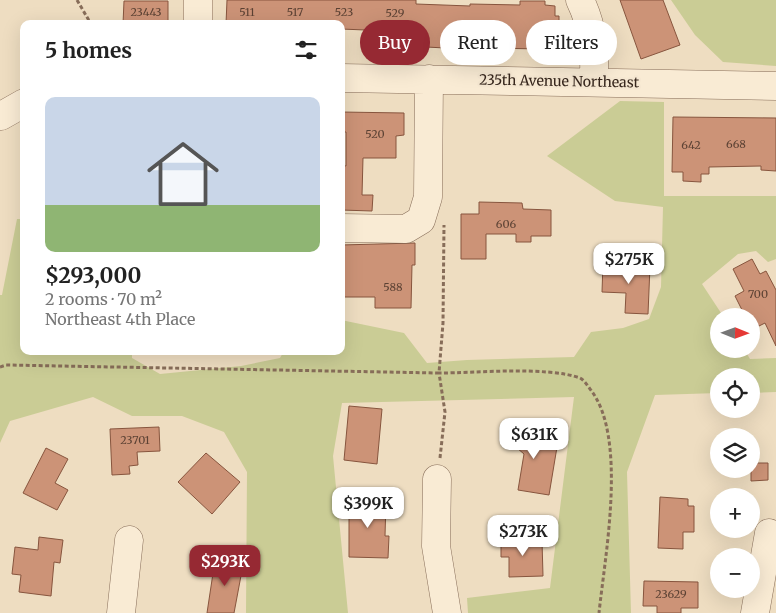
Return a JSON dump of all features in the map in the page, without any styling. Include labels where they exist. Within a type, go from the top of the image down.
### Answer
[{"type":"street","points":[[198,0],[198,20]]},
{"type":"street","points":[[580,0],[590,25],[595,48],[594,81]]},
{"type":"street","name":"235th Avenue Northeast","points":[[345,78],[594,81],[776,86]]},
{"type":"street","points":[[345,228],[406,229],[421,220],[428,197],[429,79]]},
{"type":"street","points":[[437,479],[436,546],[447,613]]},
{"type":"street","points":[[754,613],[769,533]]},
{"type":"street","points":[[121,613],[129,540]]},
{"type":"path","points":[[77,0],[89,20]]},
{"type":"path","points":[[437,479],[445,412],[439,373],[443,323],[444,219]]},
{"type":"path","points":[[0,367],[6,365],[439,373],[551,373],[582,379],[598,399],[611,440],[608,543],[599,613]]},
{"type":"green space","points":[[671,0],[776,0],[776,66],[723,62],[695,35]]},
{"type":"green space","points":[[620,101],[664,102],[664,196],[776,196],[776,259],[768,262],[756,251],[738,254],[702,284],[718,308],[710,308],[710,358],[776,358],[776,392],[760,393],[760,368],[710,368],[710,393],[655,395],[627,472],[631,613],[468,613],[467,598],[550,588],[574,397],[342,403],[333,456],[348,613],[246,613],[247,472],[224,432],[182,416],[132,416],[93,397],[10,421],[0,443],[0,295],[2,295],[17,219],[20,219],[20,355],[132,355],[132,358],[160,374],[241,366],[280,358],[282,355],[345,355],[345,321],[404,333],[427,363],[574,357],[591,332],[623,328],[649,319],[661,287],[663,207],[615,201],[547,156]]},
{"type":"building","points":[[227,0],[416,0],[416,4],[470,6],[470,4],[520,5],[520,1],[545,1],[545,5],[555,6],[555,16],[559,16],[559,20],[526,20],[526,49],[516,49],[516,20],[440,20],[440,48],[430,47],[430,20],[360,20],[360,30],[345,29],[345,20],[226,20]]},
{"type":"building","points":[[620,0],[663,0],[680,45],[641,59]]},
{"type":"building","points":[[124,1],[168,1],[168,20],[123,20]]},
{"type":"building","points":[[345,112],[404,113],[404,135],[396,136],[396,158],[363,158],[362,195],[373,195],[372,211],[345,210]]},
{"type":"building","points":[[673,117],[776,118],[776,171],[761,170],[761,166],[709,167],[709,174],[701,174],[701,182],[683,181],[683,172],[672,172]]},
{"type":"building","points":[[479,202],[522,203],[523,209],[551,210],[551,236],[531,236],[531,242],[516,242],[516,234],[486,234],[486,259],[461,259],[461,214],[479,214]]},
{"type":"building","points":[[415,243],[415,265],[412,265],[411,308],[375,308],[375,297],[345,297],[345,245]]},
{"type":"building","points":[[752,259],[760,274],[766,271],[776,290],[776,346],[765,323],[760,326],[760,308],[741,308],[735,296],[744,291],[733,269]]},
{"type":"building","points":[[603,263],[650,266],[648,314],[625,313],[626,293],[602,292]]},
{"type":"building","points":[[349,406],[382,409],[377,464],[344,460]]},
{"type":"building","points":[[513,422],[529,436],[558,441],[549,495],[518,490],[524,454],[503,436]]},
{"type":"building","points":[[159,427],[160,451],[137,452],[138,465],[129,466],[130,474],[112,475],[110,429]]},
{"type":"building","points":[[46,448],[68,459],[55,483],[68,490],[57,510],[23,493]]},
{"type":"building","points":[[206,453],[240,482],[212,514],[178,482]]},
{"type":"building","points":[[760,463],[768,463],[768,480],[751,481],[751,478],[760,478]]},
{"type":"building","points":[[660,497],[688,499],[688,506],[694,506],[694,532],[683,532],[683,549],[658,548]]},
{"type":"building","points":[[349,500],[386,501],[385,536],[389,536],[388,558],[349,557]]},
{"type":"building","points":[[522,536],[522,541],[542,541],[543,576],[509,577],[509,557],[501,557],[501,537]]},
{"type":"building","points":[[39,537],[63,540],[60,563],[54,562],[51,596],[19,592],[21,575],[12,574],[15,547],[38,550]]},
{"type":"building","points":[[215,560],[243,565],[234,613],[207,613]]},
{"type":"building","points":[[644,581],[698,582],[698,608],[681,608],[681,613],[657,613],[657,606],[643,606]]}]
